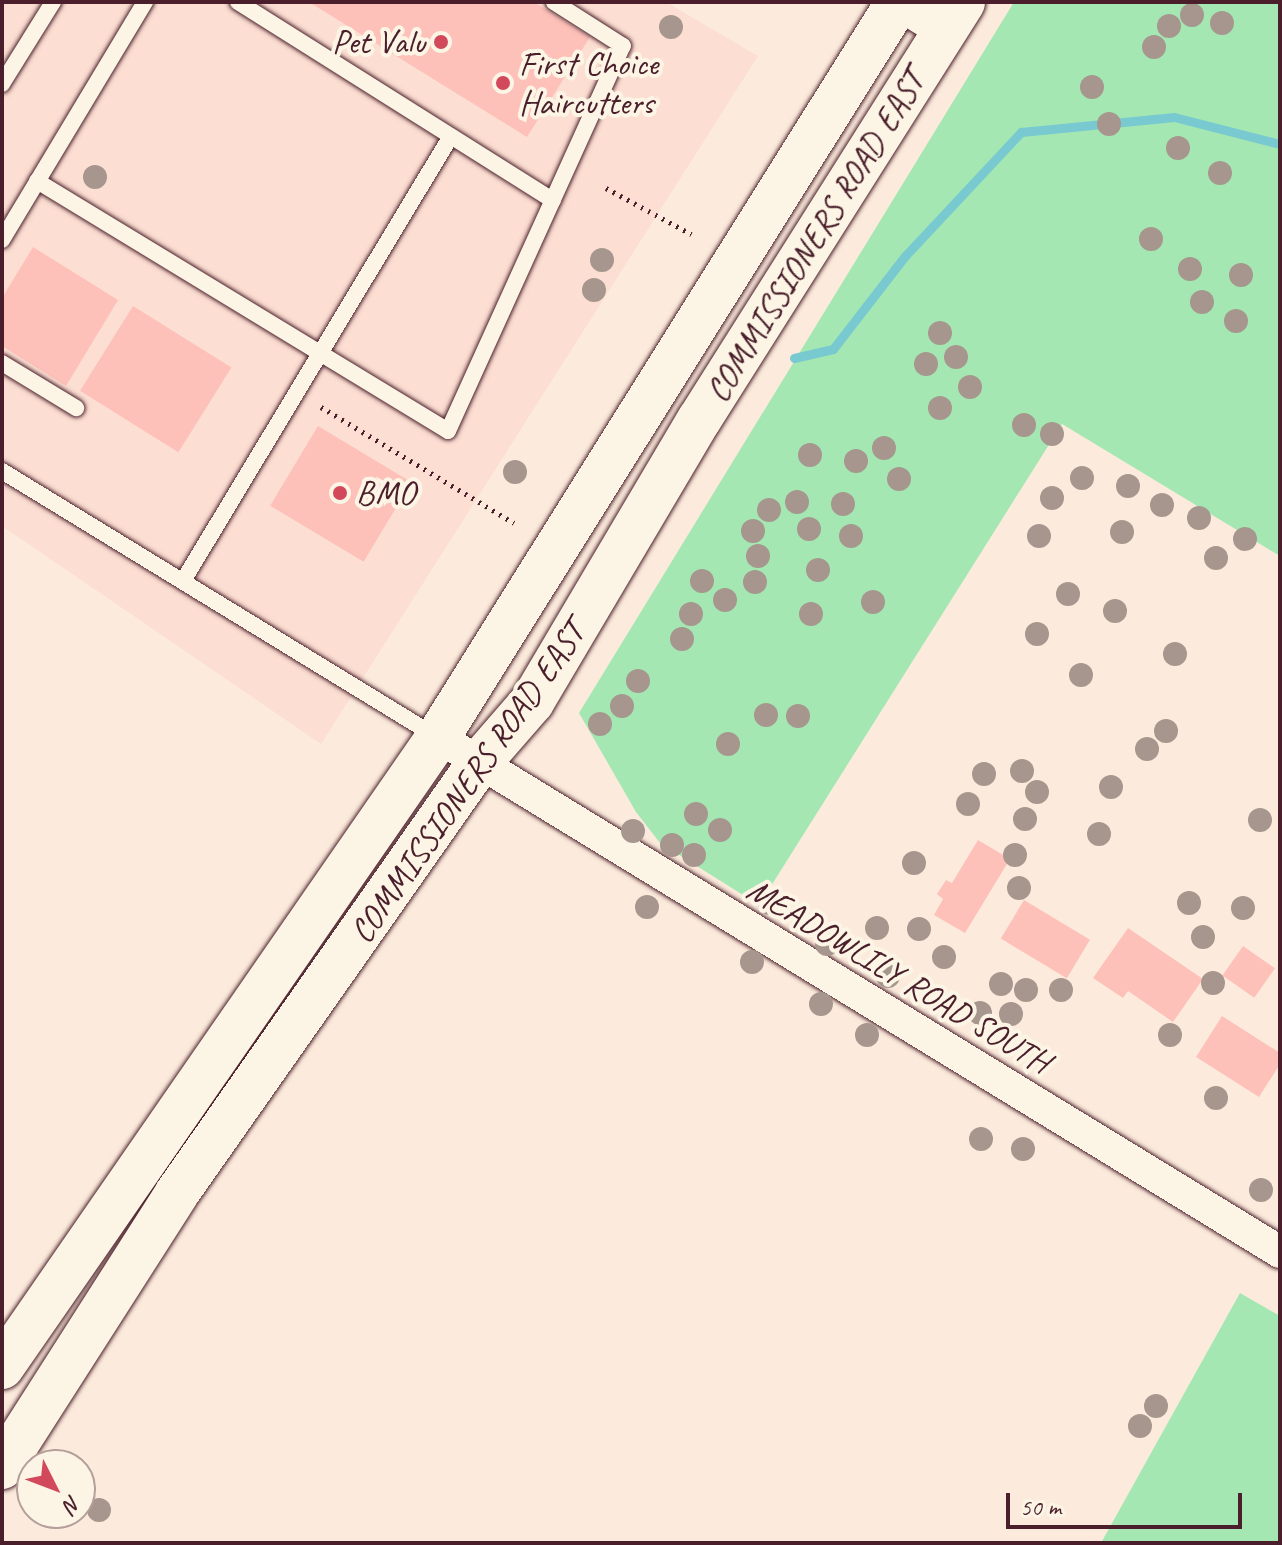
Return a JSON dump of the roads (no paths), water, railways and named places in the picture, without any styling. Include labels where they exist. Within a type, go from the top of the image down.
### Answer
[{"type":"main road","name":"COMMISSIONERS ROAD EAST","points":[[2,1367],[438,737],[898,2]]},
{"type":"main road","points":[[906,2],[955,15]]},
{"type":"main road","name":"COMMISSIONERS ROAD EAST","points":[[2,1467],[177,1193],[479,763],[532,702],[699,420],[955,15]]},
{"type":"street","name":"MEADOWLILY ROAD SOUTH","points":[[438,737],[1280,1252]]},
{"type":"lane","points":[[2,84],[53,2]]},
{"type":"lane","points":[[2,240],[145,2]]},
{"type":"lane","points":[[238,2],[553,200]]},
{"type":"lane","points":[[37,181],[448,431],[623,46],[554,2]]},
{"type":"lane","points":[[183,581],[451,136]]},
{"type":"lane","points":[[2,363],[76,408]]},
{"type":"lane","points":[[2,471],[438,737]]},
{"type":"waterway","points":[[794,358],[833,349],[905,256],[1021,132],[1174,117],[1280,144]]},
{"type":"place","name":"Pet Valu","points":[[441,42]]},
{"type":"place","name":"First Choice Haircutters","points":[[503,83]]},
{"type":"place","name":"BMO","points":[[340,493]]}]
